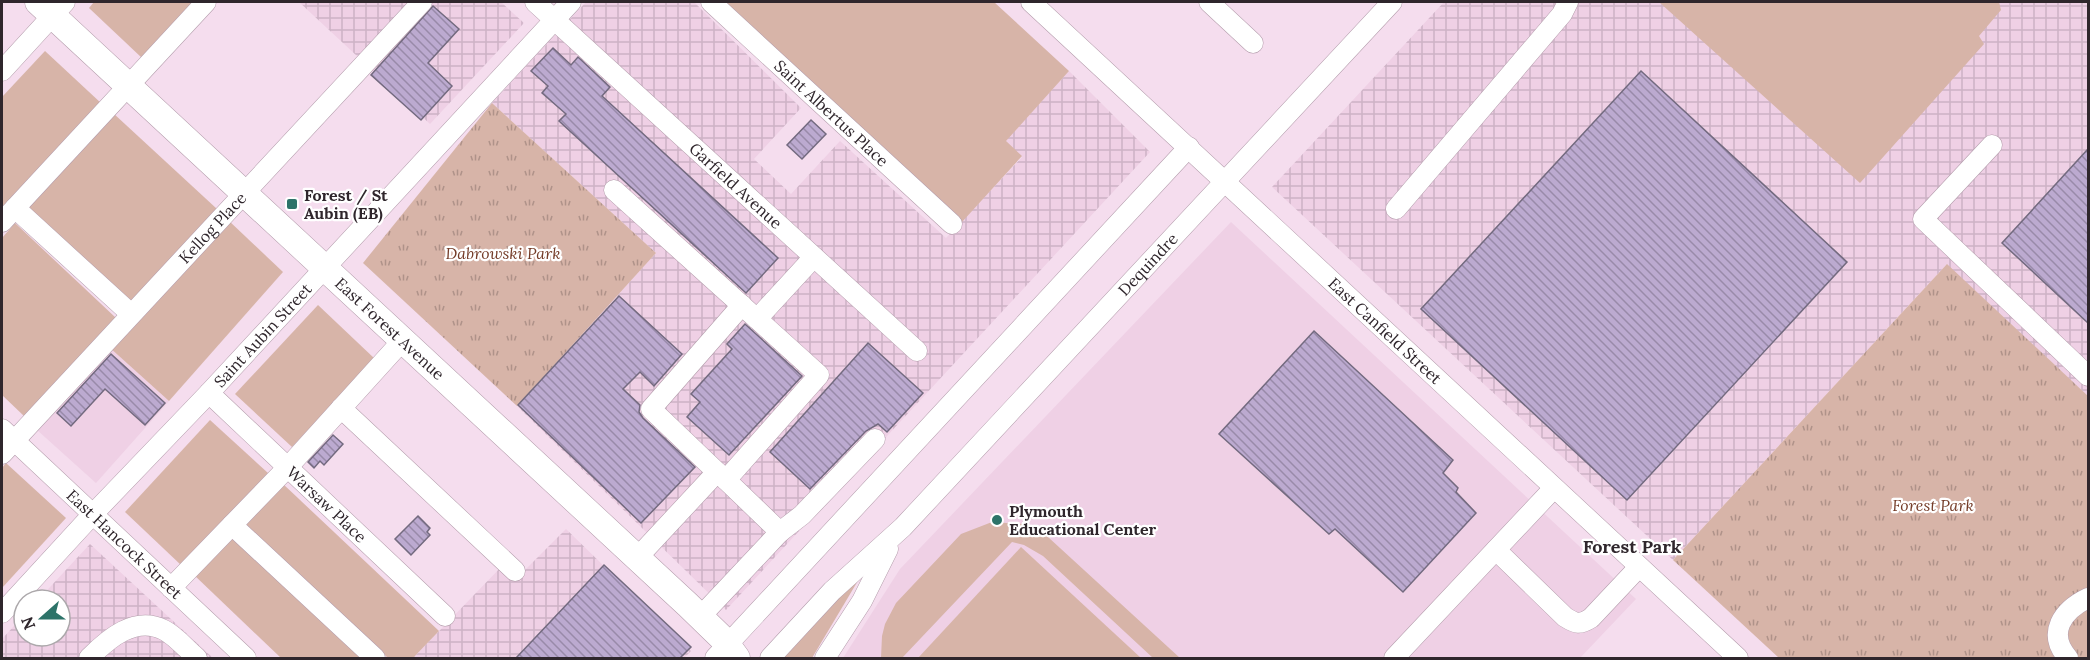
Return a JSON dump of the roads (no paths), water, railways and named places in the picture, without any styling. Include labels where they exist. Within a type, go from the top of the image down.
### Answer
[{"type":"main road","name":"East Forest Avenue","points":[[52,6],[128,85],[700,617],[726,654]]},
{"type":"street","points":[[131,314],[8,215],[206,2]]},
{"type":"street","name":"Kellog Place","points":[[6,441],[131,314],[243,191],[422,2]]},
{"type":"street","name":"Garfield Avenue","points":[[535,2],[917,351]]},
{"type":"street","name":"Saint Aubin Street","points":[[2,613],[572,2]]},
{"type":"street","name":"Saint Albertus Place","points":[[711,2],[952,224]]},
{"type":"street","name":"East Canfield Street","points":[[1031,2],[1639,567],[1731,656]]},
{"type":"street","points":[[1209,2],[1253,44]]},
{"type":"street","name":"Dequindre","points":[[770,658],[832,591],[903,527],[1392,2]]},
{"type":"street","points":[[1396,209],[1562,14],[1568,2]]},
{"type":"street","points":[[2,71],[52,6]]},
{"type":"street","points":[[1992,145],[1923,219],[2088,376]]},
{"type":"street","points":[[726,654],[1189,147]]},
{"type":"street","points":[[614,190],[819,375],[637,558]]},
{"type":"street","points":[[757,319],[814,256]]},
{"type":"street","points":[[742,305],[651,409],[780,532]]},
{"type":"street","points":[[171,588],[288,467],[403,340]]},
{"type":"street","name":"Warsaw Place","points":[[209,393],[445,616]]},
{"type":"street","points":[[341,408],[515,571]]},
{"type":"street","points":[[700,617],[780,532],[802,515],[875,439]]},
{"type":"street","name":"East Hancock Street","points":[[6,441],[93,514],[246,658]]},
{"type":"street","points":[[1394,658],[1554,488]]},
{"type":"street","points":[[232,525],[375,658]]},
{"type":"street","name":"Dequindre","points":[[825,658],[862,601],[882,558],[903,527]]},
{"type":"street","points":[[1496,550],[1565,617],[1576,624],[1591,618],[1639,567]]},
{"type":"street","points":[[2068,658],[2063,653],[2057,634],[2062,617],[2075,604],[2088,598]]},
{"type":"street","points":[[89,658],[111,636],[147,624],[165,630],[197,658]]},
{"type":"place","name":"Forest / St Aubin (EB)","points":[[292,204]]},
{"type":"place","name":"Plymouth Educational Center","points":[[997,520]]},
{"type":"district","name":"Forest Park","points":[[1632,546]]},
{"type":"park label","name":"Dabrowski Park","points":[[503,253]]}]
